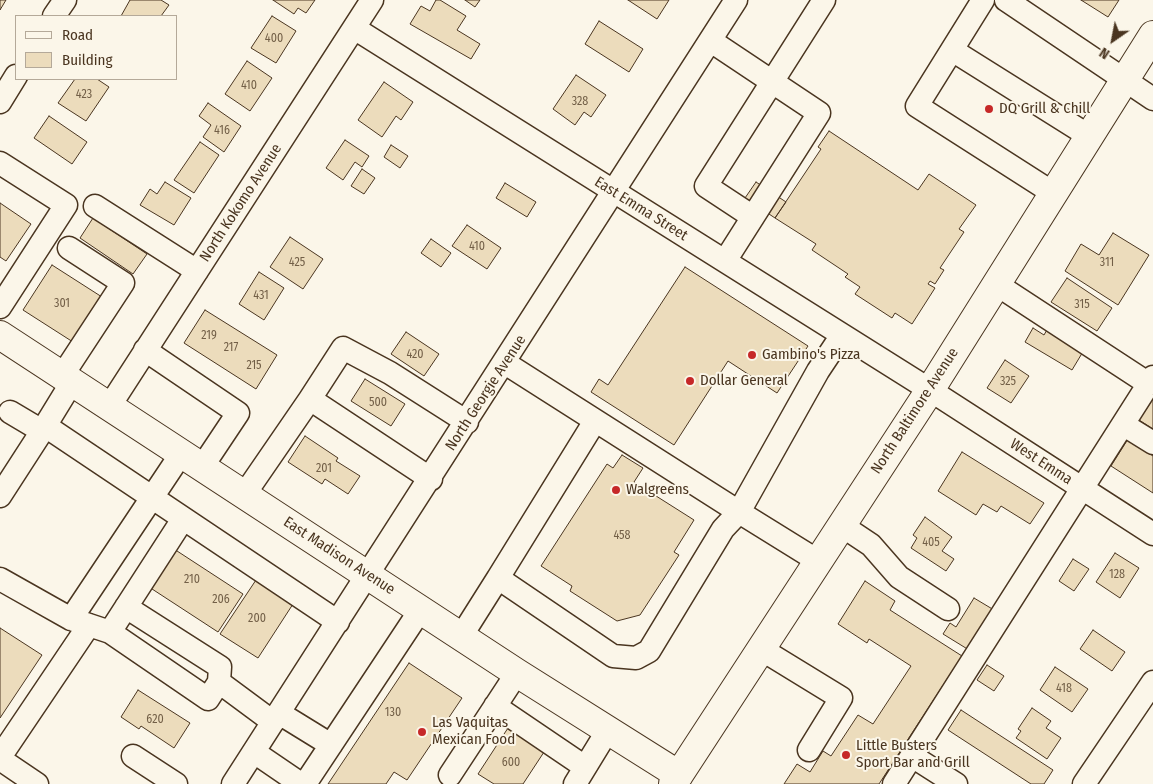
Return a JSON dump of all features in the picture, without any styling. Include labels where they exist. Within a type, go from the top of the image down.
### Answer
[{"type":"main road","name":"North Baltimore Avenue","points":[[681,781],[761,649],[930,390],[1153,35]]},
{"type":"main road","name":"East Madison Avenue","points":[[0,335],[608,730],[681,781]]},
{"type":"street","points":[[55,15],[65,0]]},
{"type":"street","name":"North Kokomo Avenue","points":[[109,407],[372,0]]},
{"type":"street","name":"North Georgie Avenue","points":[[239,782],[254,752],[276,717],[505,363],[736,0]]},
{"type":"street","points":[[752,217],[706,186],[824,0]]},
{"type":"street","points":[[984,0],[917,106],[1053,194]]},
{"type":"street","points":[[1006,0],[1153,99]]},
{"type":"street","name":"East Emma Street","points":[[354,28],[930,390]]},
{"type":"street","points":[[710,40],[819,113],[724,262]]},
{"type":"street","points":[[952,50],[1089,136]]},
{"type":"street","points":[[0,102],[15,78]]},
{"type":"street","points":[[0,163],[66,205],[0,307]]},
{"type":"street","points":[[95,206],[197,271]]},
{"type":"street","points":[[0,496],[42,431],[67,379],[123,283],[69,248]]},
{"type":"street","points":[[894,784],[1084,489],[1151,381],[996,284]]},
{"type":"street","points":[[498,578],[614,656],[636,658],[649,651],[723,529],[739,512],[818,371],[842,335]]},
{"type":"street","points":[[244,494],[310,399],[342,348],[390,373],[467,422]]},
{"type":"street","points":[[36,784],[0,758],[90,625],[152,498],[238,413],[146,350]]},
{"type":"street","points":[[505,363],[818,561]]},
{"type":"street","name":"West Emma","points":[[930,390],[1153,534]]},
{"type":"street","points":[[310,399],[431,478]]},
{"type":"street","points":[[3,415],[42,431],[50,429],[338,622]]},
{"type":"street","points":[[462,635],[595,421]]},
{"type":"street","points":[[1124,425],[1153,443]]},
{"type":"street","points":[[90,625],[126,607],[183,519]]},
{"type":"street","points":[[842,525],[871,545],[899,577],[948,608]]},
{"type":"street","points":[[0,579],[213,690],[276,717],[331,745]]},
{"type":"street","points":[[126,607],[220,667],[213,690]]},
{"type":"street","points":[[305,784],[421,609]]},
{"type":"street","points":[[761,649],[841,698],[809,750]]},
{"type":"street","points":[[452,781],[517,672]]},
{"type":"street","points":[[1084,784],[1153,682]]},
{"type":"street","points":[[495,706],[580,776],[608,730]]},
{"type":"street","points":[[254,752],[300,784]]},
{"type":"street","points":[[132,756],[176,784]]},
{"type":"street","points":[[912,756],[956,784]]},
{"type":"building","points":[[0,0],[6,0],[0,10]]},
{"type":"building","points":[[130,0],[161,0],[169,5],[162,15],[122,15]]},
{"type":"building","points":[[273,0],[315,0],[306,13],[298,8],[294,14]]},
{"type":"building","points":[[436,0],[440,0],[466,16],[457,30],[480,44],[471,59],[410,24],[421,6],[430,11]]},
{"type":"building","points":[[465,0],[480,0],[475,7]]},
{"type":"building","points":[[628,0],[669,0],[657,19]]},
{"type":"building","points":[[1081,0],[1119,0],[1108,17]]},
{"type":"building","points":[[272,16],[296,31],[276,63],[251,48]]},
{"type":"building","points":[[599,21],[643,49],[629,72],[585,44]]},
{"type":"building","points":[[247,61],[272,78],[250,111],[225,94]]},
{"type":"building","points":[[576,75],[606,95],[591,117],[584,112],[575,125],[553,109]]},
{"type":"building","points":[[74,80],[98,80],[109,87],[86,121],[58,103]]},
{"type":"building","points":[[384,82],[413,102],[401,120],[396,116],[382,137],[358,120]]},
{"type":"building","points":[[208,103],[241,126],[224,152],[203,137],[211,125],[199,116]]},
{"type":"building","points":[[49,116],[87,142],[72,164],[34,138]]},
{"type":"building","points":[[829,131],[918,190],[929,174],[976,205],[959,229],[964,232],[940,268],[944,270],[935,284],[930,281],[928,284],[935,288],[912,324],[895,313],[892,318],[855,294],[860,287],[845,277],[848,274],[812,250],[816,244],[775,218],[821,149],[818,147]]},
{"type":"building","points":[[345,140],[369,156],[362,167],[355,162],[343,180],[326,168]]},
{"type":"building","points":[[200,142],[219,155],[194,193],[174,180]]},
{"type":"building","points":[[391,145],[408,156],[400,168],[384,157]]},
{"type":"building","points":[[362,169],[375,178],[364,194],[351,186]]},
{"type":"building","points":[[165,182],[191,198],[174,225],[140,205],[150,189],[157,194]]},
{"type":"building","points":[[756,182],[786,202],[775,218],[745,198]]},
{"type":"building","points":[[505,183],[536,202],[527,217],[496,198]]},
{"type":"building","points":[[0,203],[31,224],[6,261],[0,257]]},
{"type":"building","points":[[93,218],[147,254],[133,274],[80,238]]},
{"type":"building","points":[[467,225],[501,248],[487,269],[452,246]]},
{"type":"building","points":[[1113,233],[1149,255],[1118,305],[1065,271],[1081,244],[1099,255]]},
{"type":"building","points":[[290,237],[323,259],[303,289],[270,267]]},
{"type":"building","points":[[431,239],[451,253],[441,267],[421,253]]},
{"type":"building","points":[[52,265],[102,297],[73,342],[23,310]]},
{"type":"building","points":[[685,267],[808,346],[777,393],[728,361],[674,445],[591,392],[599,379],[608,385]]},
{"type":"building","points":[[259,272],[284,288],[264,320],[239,304]]},
{"type":"building","points":[[1067,278],[1112,308],[1097,331],[1051,302]]},
{"type":"building","points":[[205,310],[277,355],[256,389],[184,343]]},
{"type":"building","points":[[1033,328],[1044,335],[1048,328],[1084,350],[1072,370],[1025,342]]},
{"type":"building","points":[[406,332],[439,354],[424,376],[391,354]]},
{"type":"building","points":[[1005,360],[1029,376],[1011,403],[987,388]]},
{"type":"building","points":[[365,379],[405,404],[391,426],[351,401]]},
{"type":"building","points":[[1153,399],[1153,429],[1139,420]]},
{"type":"building","points":[[305,436],[338,458],[336,461],[360,476],[348,494],[325,479],[322,484],[288,462]]},
{"type":"building","points":[[1128,439],[1153,456],[1153,493],[1111,466]]},
{"type":"building","points":[[962,452],[1044,503],[1030,524],[1001,506],[997,512],[983,504],[976,515],[938,491]]},
{"type":"building","name":"Walgreens","points":[[622,455],[643,468],[634,482],[694,520],[674,552],[679,555],[640,615],[617,621],[570,591],[572,586],[541,566],[607,464],[613,468]]},
{"type":"building","points":[[925,517],[952,537],[942,551],[954,559],[946,571],[911,548],[917,538],[913,535]]},
{"type":"building","points":[[174,549],[243,594],[218,632],[149,587]]},
{"type":"building","points":[[1115,553],[1139,568],[1120,598],[1096,582]]},
{"type":"building","points":[[1073,559],[1089,569],[1074,591],[1059,581]]},
{"type":"building","points":[[256,580],[293,604],[258,658],[220,634]]},
{"type":"building","points":[[865,581],[895,601],[890,610],[962,656],[879,784],[784,784],[797,764],[810,772],[823,751],[831,756],[858,715],[873,724],[911,666],[869,639],[867,643],[838,624]]},
{"type":"building","points":[[974,598],[994,610],[969,650],[943,634],[950,623],[956,627]]},
{"type":"building","points":[[0,628],[42,655],[0,718]]},
{"type":"building","points":[[1093,630],[1125,652],[1112,671],[1080,649]]},
{"type":"building","points":[[409,663],[462,698],[407,780],[394,772],[386,784],[328,784]]},
{"type":"building","points":[[987,665],[1004,676],[994,691],[977,680]]},
{"type":"building","points":[[1055,667],[1088,689],[1072,712],[1040,690]]},
{"type":"building","points":[[138,690],[190,723],[174,748],[141,726],[139,729],[121,717]]},
{"type":"building","points":[[1032,708],[1051,721],[1046,728],[1061,738],[1047,759],[1016,738],[1021,731],[1018,729]]},
{"type":"building","points":[[961,710],[1053,770],[1044,784],[1031,784],[948,730]]},
{"type":"building","points":[[508,728],[544,752],[523,784],[494,784],[478,774]]},
{"type":"place","name":"DQ Grill & Chill","points":[[989,109]]},
{"type":"place","name":"Gambino's Pizza","points":[[752,355]]},
{"type":"place","name":"Dollar General","points":[[690,381]]},
{"type":"place","name":"Walgreens","points":[[616,490]]},
{"type":"place","name":"Las Vaquitas Mexican Food","points":[[422,732]]},
{"type":"place","name":"Little Busters Sport Bar and Grill","points":[[846,755]]}]
